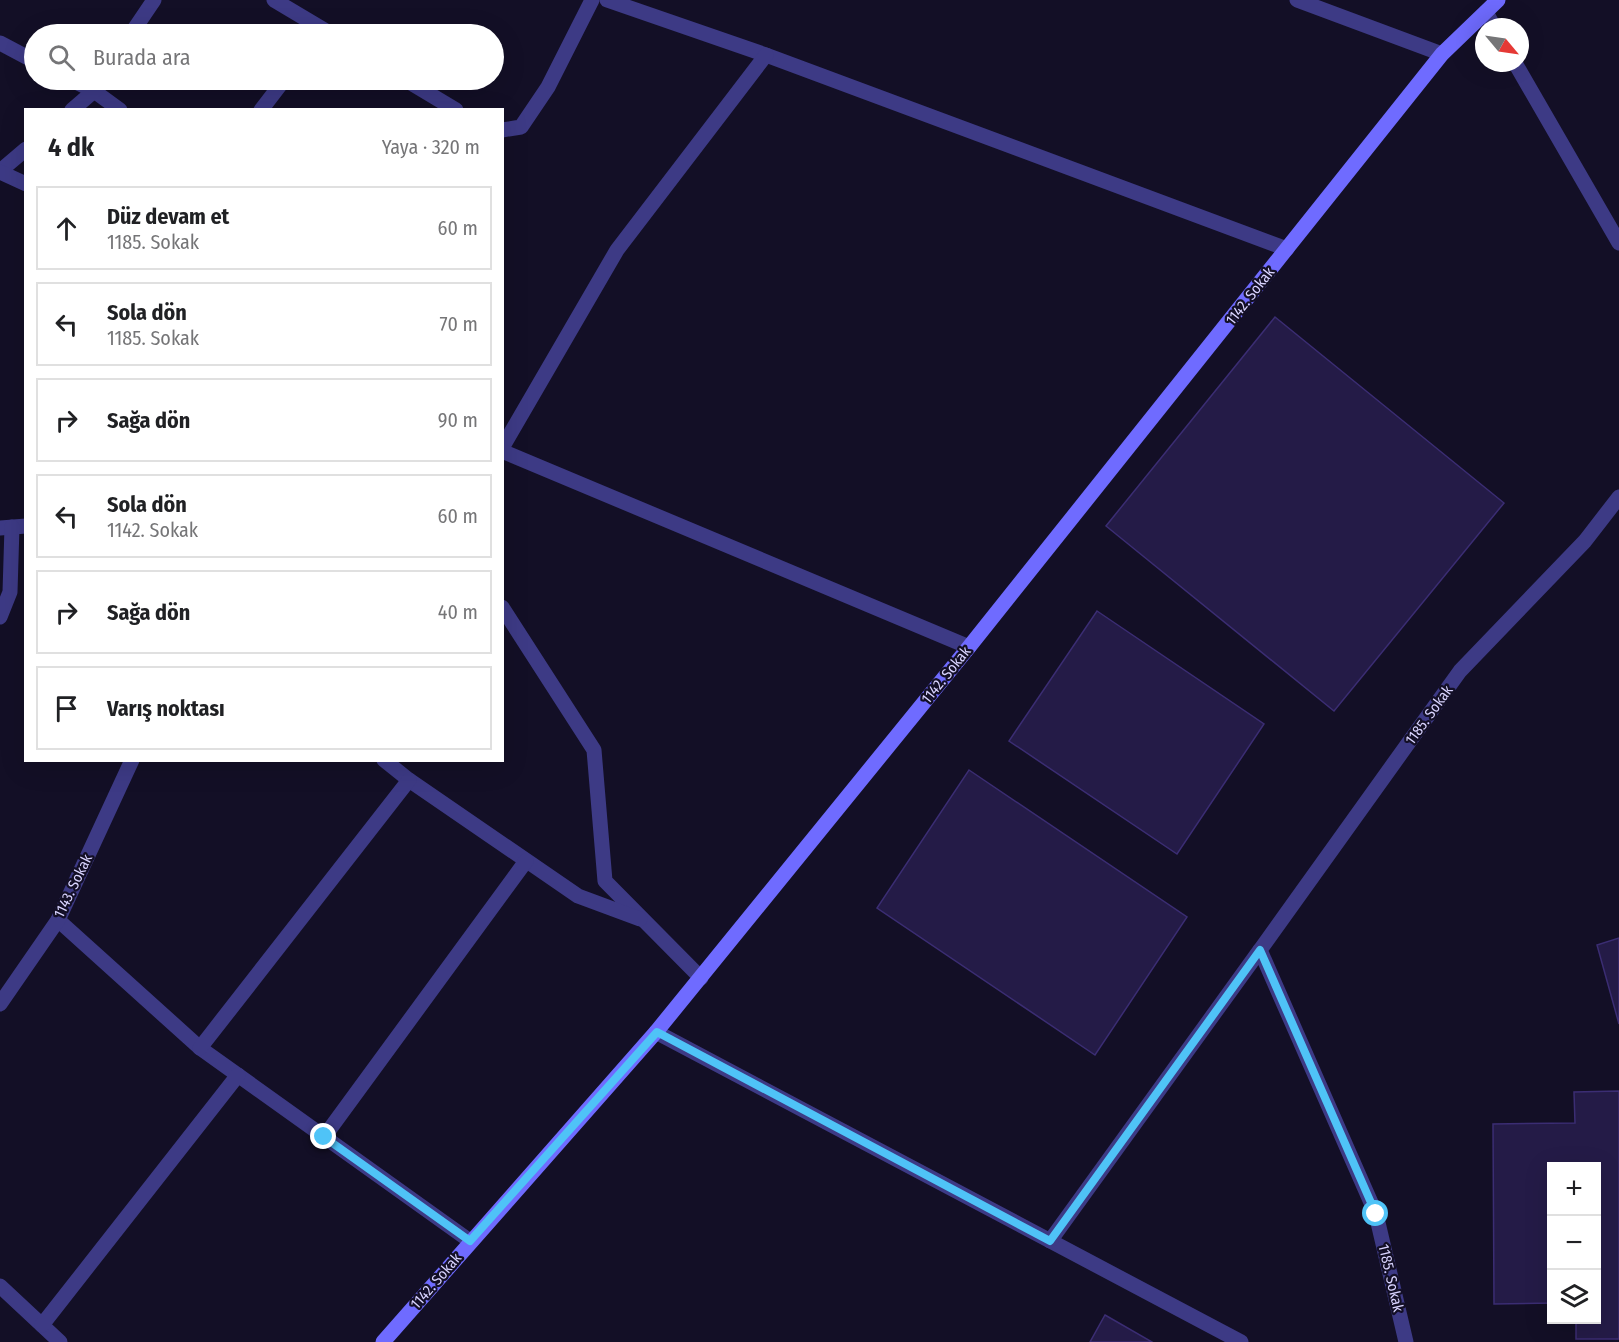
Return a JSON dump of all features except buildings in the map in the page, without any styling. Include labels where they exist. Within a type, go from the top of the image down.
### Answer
[{"type":"street","points":[[138,24],[154,0]]},
{"type":"street","points":[[274,0],[310,24]]},
{"type":"street","points":[[504,130],[521,127],[548,87],[592,0]]},
{"type":"street","points":[[607,0],[766,55],[1287,249]]},
{"type":"street","points":[[1297,0],[1442,54]]},
{"type":"street","name":"1142. Sokak","points":[[383,1342],[657,1032],[969,647],[1442,54],[1498,0]]},
{"type":"street","points":[[1486,12],[1489,18]]},
{"type":"street","points":[[0,43],[24,56]]},
{"type":"street","points":[[504,446],[617,250],[766,55]]},
{"type":"street","points":[[1520,72],[1619,243]]},
{"type":"street","points":[[74,108],[93,90]]},
{"type":"street","points":[[102,90],[118,108]]},
{"type":"street","points":[[263,108],[276,90]]},
{"type":"street","points":[[423,90],[453,108]]},
{"type":"street","points":[[24,151],[0,172],[24,183]]},
{"type":"street","points":[[504,450],[969,647]]},
{"type":"street","name":"1185. Sokak","points":[[1050,1241],[1460,671],[1585,541],[1619,496]]},
{"type":"street","points":[[0,617],[10,592],[12,527]]},
{"type":"street","points":[[504,611],[594,750],[606,881],[701,978]]},
{"type":"street","name":"1143. Sokak","points":[[0,1004],[58,920],[131,762]]},
{"type":"street","points":[[386,762],[409,780],[578,896],[646,921]]},
{"type":"street","points":[[200,1048],[409,780]]},
{"type":"street","points":[[324,1137],[526,861]]},
{"type":"street","points":[[58,920],[200,1048],[470,1241]]},
{"type":"street","name":"1185. Sokak","points":[[1260,950],[1376,1214],[1406,1342]]},
{"type":"street","points":[[657,1032],[1241,1342]]},
{"type":"street","points":[[42,1325],[238,1076]]},
{"type":"street","points":[[0,1286],[60,1342]]},
{"type":"route","points":[[324,1137],[470,1241],[657,1032],[1050,1241],[1260,950],[1376,1214]]}]
